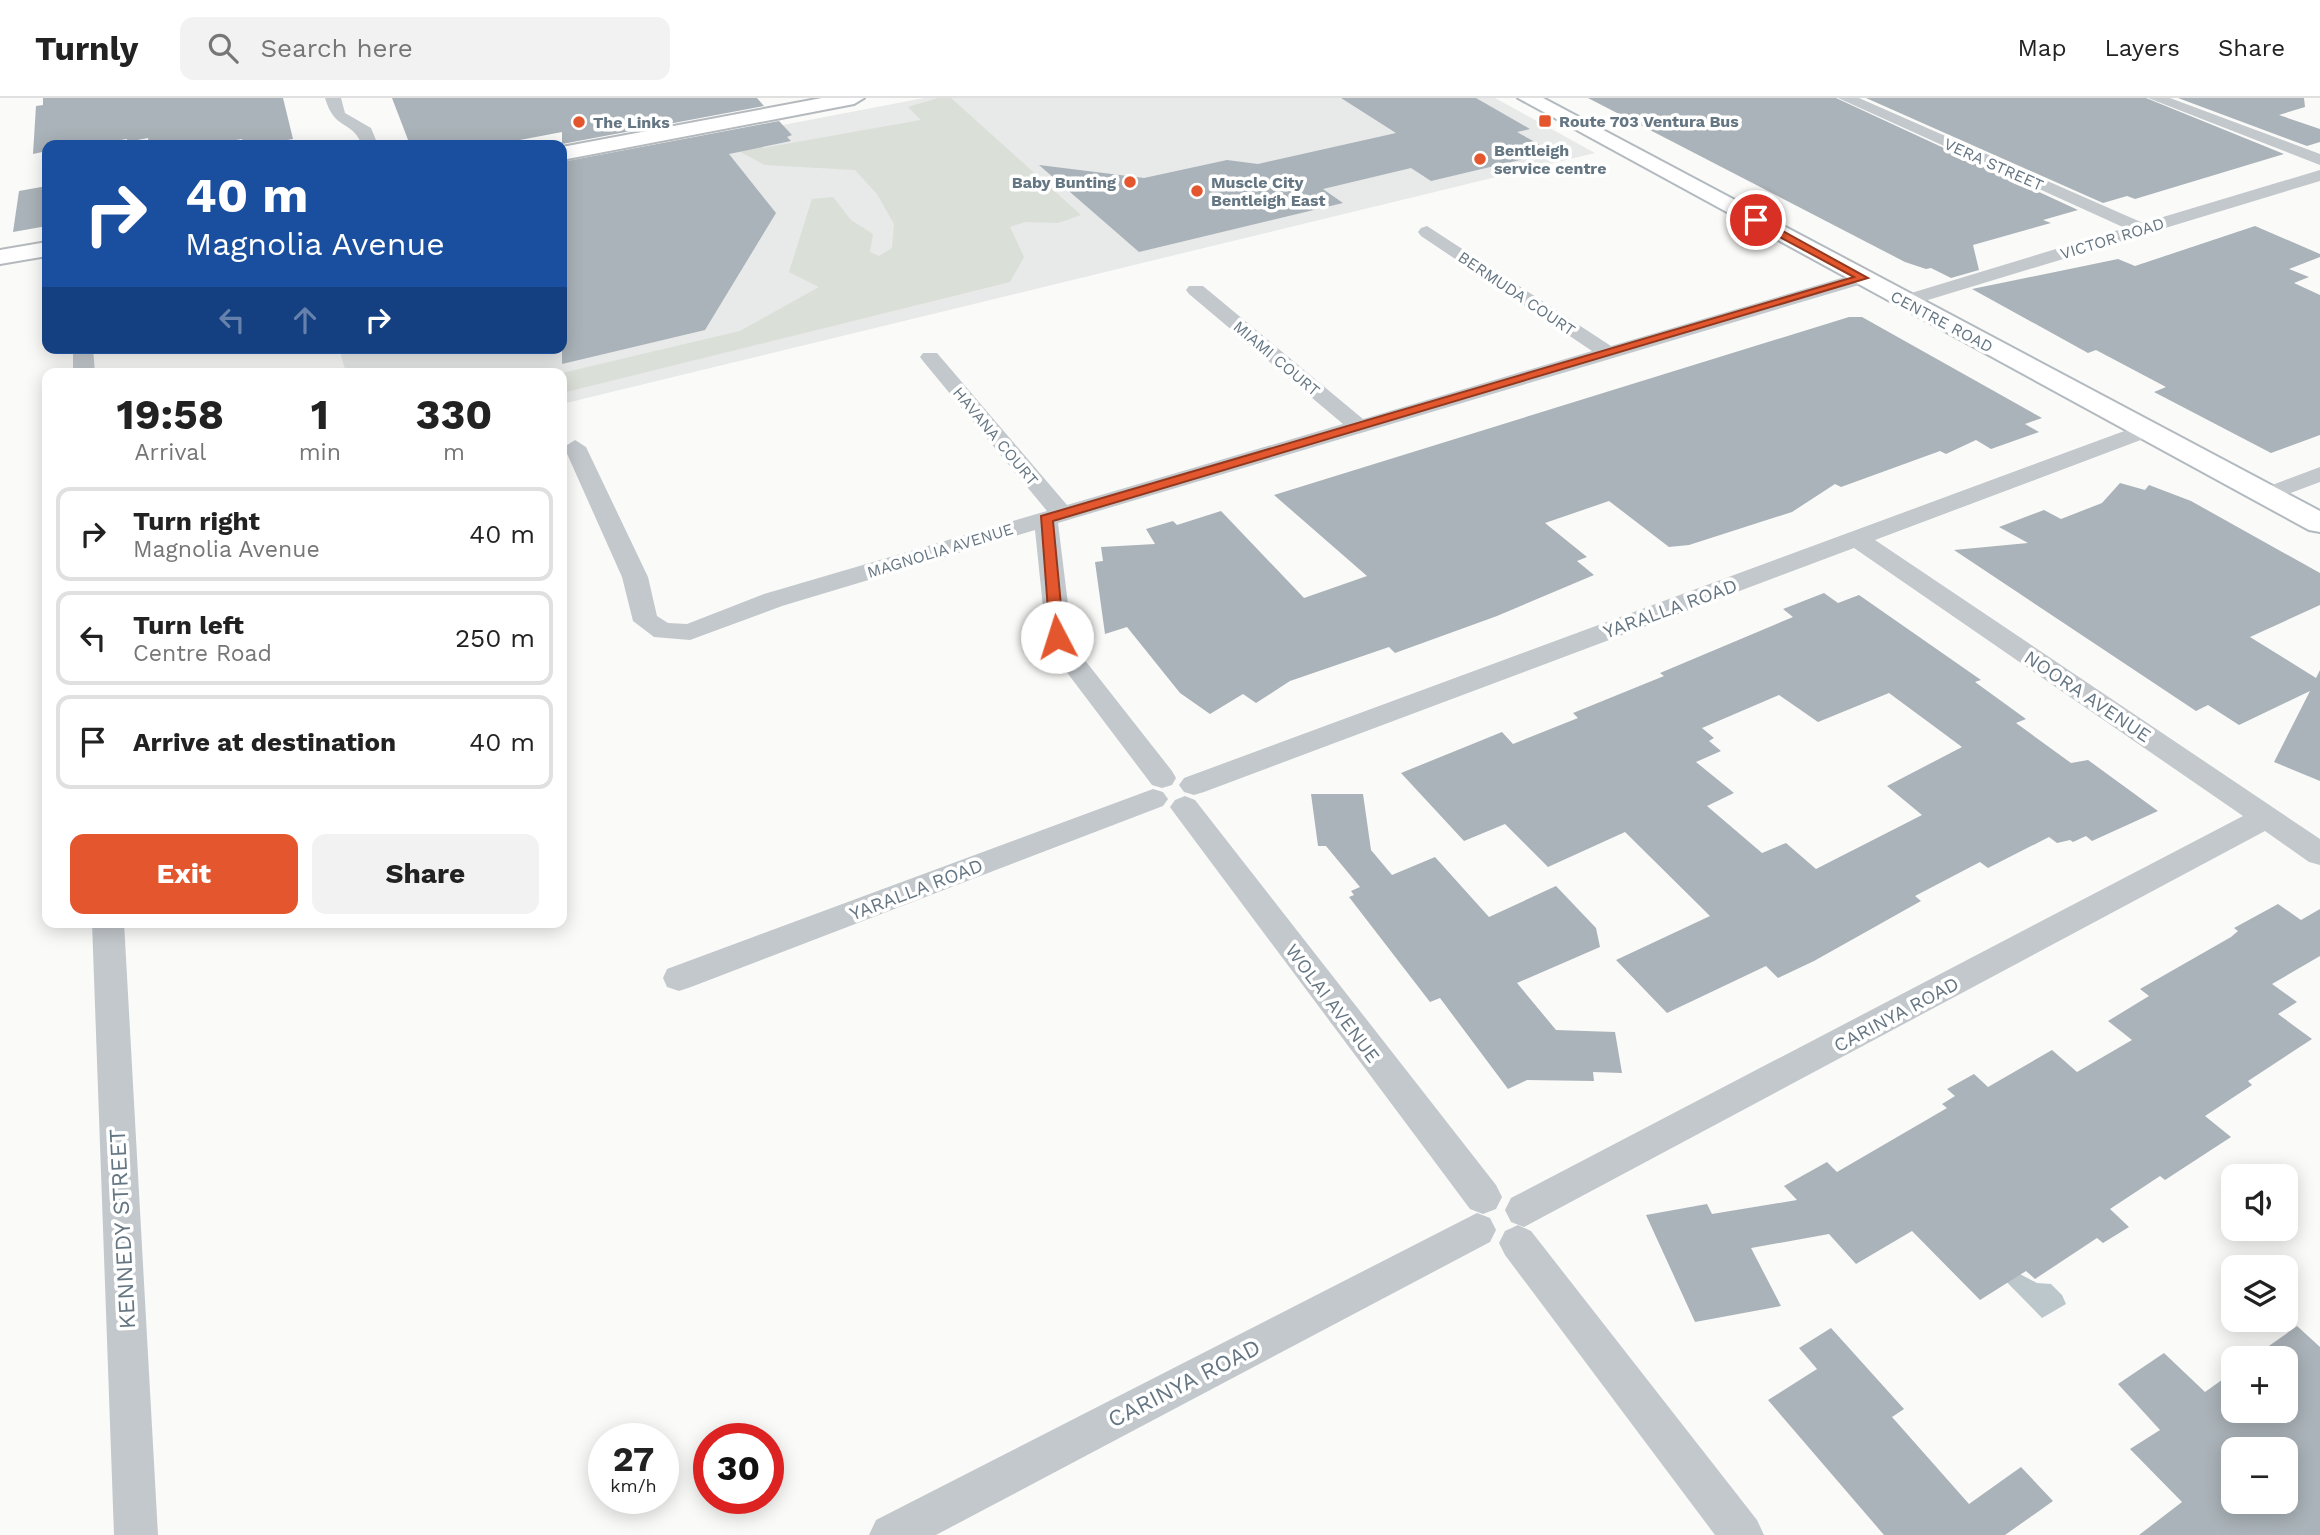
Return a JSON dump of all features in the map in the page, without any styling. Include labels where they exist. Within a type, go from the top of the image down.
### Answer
[{"type":"main road","points":[[567,153],[854,98]]},
{"type":"main road","name":"CENTRE ROAD","points":[[1528,98],[2320,523]]},
{"type":"main road","points":[[0,257],[42,250]]},
{"type":"street","points":[[333,98],[338,115],[365,131],[368,140]]},
{"type":"street","name":"VERA STREET","points":[[1846,98],[2142,229]]},
{"type":"street","points":[[2156,98],[2320,160]]},
{"type":"street","name":"VICTOR ROAD","points":[[1905,301],[2320,175]]},
{"type":"street","name":"BERMUDA COURT","points":[[1427,232],[1608,353]]},
{"type":"street","name":"MAGNOLIA AVENUE","points":[[575,447],[635,577],[639,603],[646,621],[663,631],[690,632],[773,600],[1863,278]]},
{"type":"street","name":"MIAMI COURT","points":[[1196,290],[1357,426]]},
{"type":"street","name":"HAVANA COURT","points":[[930,358],[1054,516]]},
{"type":"street","name":"YARALLA ROAD","points":[[1190,796],[1856,538],[2146,430]]},
{"type":"street","points":[[2267,495],[2320,474]]},
{"type":"street","points":[[1054,516],[1060,646],[1158,789],[1177,776],[1190,796]]},
{"type":"street","name":"NOORA AVENUE","points":[[1856,538],[2320,854]]},
{"type":"street","name":"YARALLA ROAD","points":[[679,978],[1158,789]]},
{"type":"street","name":"WOLAI AVENUE","points":[[1190,796],[1480,1214]]},
{"type":"street","name":"CARINYA ROAD","points":[[1521,1226],[2267,817]]},
{"type":"street","name":"KENNEDY STREET","points":[[108,928],[136,1535]]},
{"type":"street","points":[[1480,1214],[1483,1238],[1500,1245],[1521,1226],[1742,1535]]},
{"type":"street","name":"CARINYA ROAD","points":[[891,1535],[1480,1214]]},
{"type":"shaded area","points":[[924,98],[1495,98],[1595,153],[567,403],[567,368],[345,368],[341,354],[567,354],[567,166]]},
{"type":"shaded area","points":[[938,98],[951,98],[1081,215],[1058,223],[1025,222],[1010,227],[1024,257],[1010,282],[567,392],[567,372],[740,331],[819,287],[789,272],[812,199],[833,197],[851,220],[873,234],[870,252],[879,256],[892,248],[894,224],[877,194],[855,170],[765,165],[733,148],[567,180],[567,171],[751,136],[763,148],[921,120],[908,107]]},
{"type":"shaded area","points":[[1989,1264],[2018,1273],[2037,1283],[2051,1284],[2062,1295],[2066,1304],[2042,1318]]},
{"type":"building","points":[[43,98],[283,98],[293,139],[42,140],[42,152],[33,154],[36,106],[43,105]]},
{"type":"building","points":[[392,98],[757,98],[764,106],[567,143],[567,140],[562,140],[562,132],[520,140],[408,140]]},
{"type":"building","points":[[1341,98],[1476,98],[1530,129],[1517,132],[1553,152],[1431,181],[1411,168],[1323,189],[1343,203],[1139,252],[1039,165],[1144,178],[1227,160],[1258,164],[1396,133]]},
{"type":"building","points":[[1588,98],[1836,98],[2078,210],[2043,220],[2051,223],[1973,245],[1979,270],[1951,278],[1931,268],[1905,262]]},
{"type":"building","points":[[1866,98],[2146,98],[2284,154],[2135,199],[2127,196],[2103,203]]},
{"type":"building","points":[[2178,98],[2304,98],[2305,107],[2279,115],[2320,129],[2320,142],[2307,146]]},
{"type":"building","points":[[779,121],[792,135],[787,137],[791,141],[729,154],[776,213],[705,330],[562,364],[562,354],[567,354],[567,161]]},
{"type":"building","points":[[42,187],[42,227],[13,232],[19,191]]},
{"type":"building","points":[[2255,226],[2320,254],[2320,257],[2289,269],[2309,277],[2294,283],[2320,295],[2320,435],[2271,453],[2154,392],[2166,387],[2096,350],[2088,353],[1972,289],[2118,259],[2135,266]]},
{"type":"building","points":[[1849,317],[1862,317],[2042,418],[2025,424],[2039,432],[1991,449],[1976,440],[1946,454],[1940,451],[1841,487],[1835,484],[1792,512],[1689,545],[1669,547],[1609,501],[1545,523],[1587,557],[1577,561],[1594,575],[1497,616],[1395,653],[1389,647],[1290,681],[1256,703],[1243,694],[1210,714],[1180,693],[1127,627],[1105,634],[1095,562],[1103,561],[1101,547],[1155,544],[1146,529],[1173,521],[1177,525],[1221,511],[1304,598],[1367,576],[1274,495]]},
{"type":"building","points":[[2120,483],[2145,490],[2149,485],[2191,501],[2320,573],[2320,605],[2250,637],[2316,678],[2320,670],[2320,781],[2274,762],[2310,691],[2239,725],[2208,705],[2196,711],[1954,550],[2028,543],[1999,527],[2044,510],[2061,519],[2102,503]]},
{"type":"building","points":[[1824,593],[1838,603],[1859,595],[1981,680],[1975,682],[2026,719],[2016,723],[2071,763],[2088,760],[2158,811],[2092,841],[2086,836],[2073,842],[2070,840],[2057,843],[2049,837],[1988,868],[1980,862],[1915,896],[1921,901],[1814,961],[1778,978],[1766,966],[1667,1013],[1616,960],[1710,916],[1625,832],[1548,867],[1505,824],[1464,841],[1401,773],[1502,732],[1513,744],[1578,718],[1573,713],[1664,676],[1660,673],[1793,617],[1783,609]],"holes":[[[1889,693],[1962,747],[1887,786],[1922,815],[1816,869],[1786,843],[1762,853],[1707,806],[1734,793],[1696,762],[1721,751],[1709,741],[1714,738],[1702,728],[1779,695],[1818,722]]]},
{"type":"building","points":[[1311,794],[1363,794],[1371,850],[1392,875],[1435,857],[1489,917],[1556,886],[1596,928],[1600,947],[1517,983],[1556,1030],[1615,1032],[1622,1073],[1593,1072],[1594,1081],[1527,1080],[1508,1089],[1440,998],[1430,1002],[1349,897],[1354,895],[1351,891],[1360,887],[1326,846],[1318,846]]},
{"type":"building","points":[[2278,904],[2301,920],[2320,909],[2320,956],[2272,984],[2297,1002],[2278,1014],[2312,1039],[2248,1081],[2252,1085],[2205,1116],[2231,1137],[2165,1180],[2160,1176],[2110,1209],[2129,1227],[2103,1243],[2097,1238],[2035,1279],[2026,1271],[1980,1300],[1912,1231],[1856,1264],[1829,1234],[1751,1248],[1781,1306],[1695,1322],[1646,1215],[1707,1204],[1712,1214],[1797,1200],[1784,1186],[1827,1162],[1837,1172],[1947,1108],[1942,1104],[1955,1096],[1947,1089],[1974,1074],[1988,1087],[2052,1050],[2077,1072],[2132,1040],[2108,1021],[2149,996],[2140,989],[2231,937],[2238,931],[2234,928]]},
{"type":"building","points":[[2298,1327],[2320,1347],[2320,1535],[2139,1535],[2182,1502],[2130,1449],[2160,1430],[2118,1384],[2164,1353],[2205,1392],[2221,1381],[2221,1423],[2298,1423],[2298,1346],[2269,1346],[2289,1332],[2298,1332]]},
{"type":"building","points":[[1831,1328],[1904,1409],[1892,1417],[1969,1504],[2021,1467],[2053,1501],[2005,1535],[1884,1535],[1768,1400],[1817,1369],[1799,1348]]},
{"type":"place","name":"Route 703 Ventura Bus","points":[[1545,121]]},
{"type":"place","name":"The Links","points":[[579,122]]},
{"type":"place","name":"Bentleigh service centre","points":[[1480,159]]},
{"type":"place","name":"Baby Bunting","points":[[1130,182]]},
{"type":"place","name":"Muscle City Bentleigh East","points":[[1197,191]]},
{"type":"route","points":[[1057,637],[1046,519],[1863,278],[1756,220]]}]
